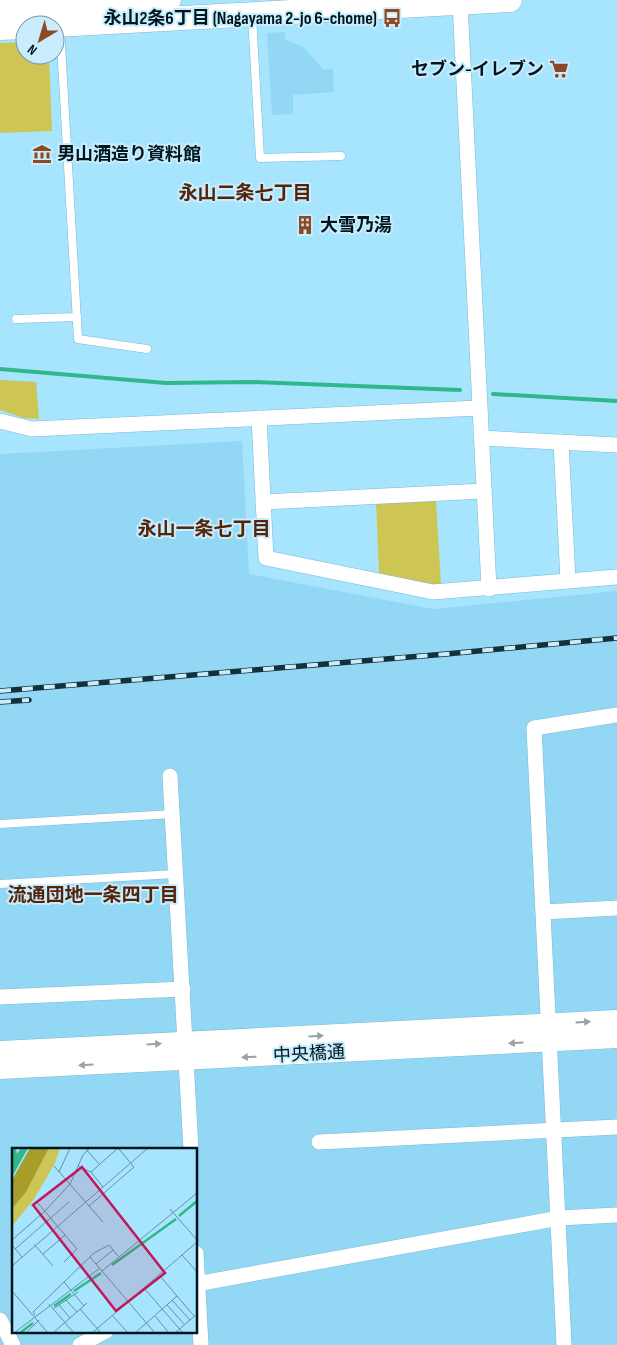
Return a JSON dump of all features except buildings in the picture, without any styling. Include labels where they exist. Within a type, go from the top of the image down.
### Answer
[{"type":"highway","points":[[56,13],[169,0]]},
{"type":"highway","points":[[0,8],[56,13],[510,0]]},
{"type":"highway","points":[[0,28],[15,27]]},
{"type":"main road","name":"中央橋通","points":[[550,1033],[617,1020]]},
{"type":"main road","name":"中央橋通","points":[[0,1069],[187,1051],[550,1033],[617,1038]]},
{"type":"main road","name":"中央橋通","points":[[0,1051],[187,1051]]},
{"type":"street","points":[[460,2],[489,589]]},
{"type":"street","points":[[0,421],[32,429],[479,408]]},
{"type":"street","points":[[260,418],[266,558],[433,592],[489,589],[617,577]]},
{"type":"street","points":[[481,438],[617,444]]},
{"type":"street","points":[[561,442],[568,581]]},
{"type":"street","points":[[263,502],[484,491]]},
{"type":"street","points":[[564,1345],[534,728],[617,715]]},
{"type":"street","points":[[170,776],[187,1051],[191,1148]]},
{"type":"street","points":[[544,912],[617,908]]},
{"type":"street","points":[[0,997],[183,989]]},
{"type":"street","points":[[320,1142],[617,1127]]},
{"type":"street","points":[[198,1284],[559,1218],[617,1215]]},
{"type":"street","points":[[198,1299],[201,1345]]},
{"type":"street","points":[[0,1320],[13,1345]]},
{"type":"street","points":[[80,1345],[104,1332]]},
{"type":"lane","points":[[251,8],[260,158],[341,156]]},
{"type":"lane","points":[[56,13],[78,339],[147,349]]},
{"type":"lane","points":[[16,319],[77,317]]},
{"type":"lane","points":[[0,824],[173,814]]},
{"type":"lane","points":[[0,884],[175,874]]},
{"type":"shaded area","points":[[285,32],[285,39],[303,47],[323,69],[333,69],[334,92],[293,95],[293,114],[272,115],[267,33]]},
{"type":"shaded area","points":[[15,42],[15,65],[49,65],[52,131],[0,133],[0,43]]},
{"type":"shaded area","points":[[0,380],[36,382],[39,419],[24,418],[0,410]]},
{"type":"shaded area","points":[[242,441],[249,574],[433,609],[617,591],[617,1345],[0,1345],[0,454]]},
{"type":"shaded area","points":[[436,501],[441,584],[427,584],[379,573],[376,503]]},
{"type":"waterway","points":[[0,369],[166,383],[251,382],[460,390]]},
{"type":"waterway","points":[[493,394],[617,401]]},
{"type":"railway","points":[[0,691],[617,638]]},
{"type":"railway","points":[[0,702],[29,700]]},
{"type":"place","name":"永山2条6丁目 (Nagayama 2-jo 6-chome)","points":[[392,18]]},
{"type":"place","name":"セブン-イレブン","points":[[559,69]]},
{"type":"place","name":"男山酒造り資料館","points":[[42,154]]},
{"type":"place","name":"大雪乃湯","points":[[305,225]]},
{"type":"district","name":"永山二条七丁目","points":[[245,193]]},
{"type":"district","name":"永山一条七丁目","points":[[204,529]]},
{"type":"district","name":"流通団地一条四丁目","points":[[93,895]]}]
